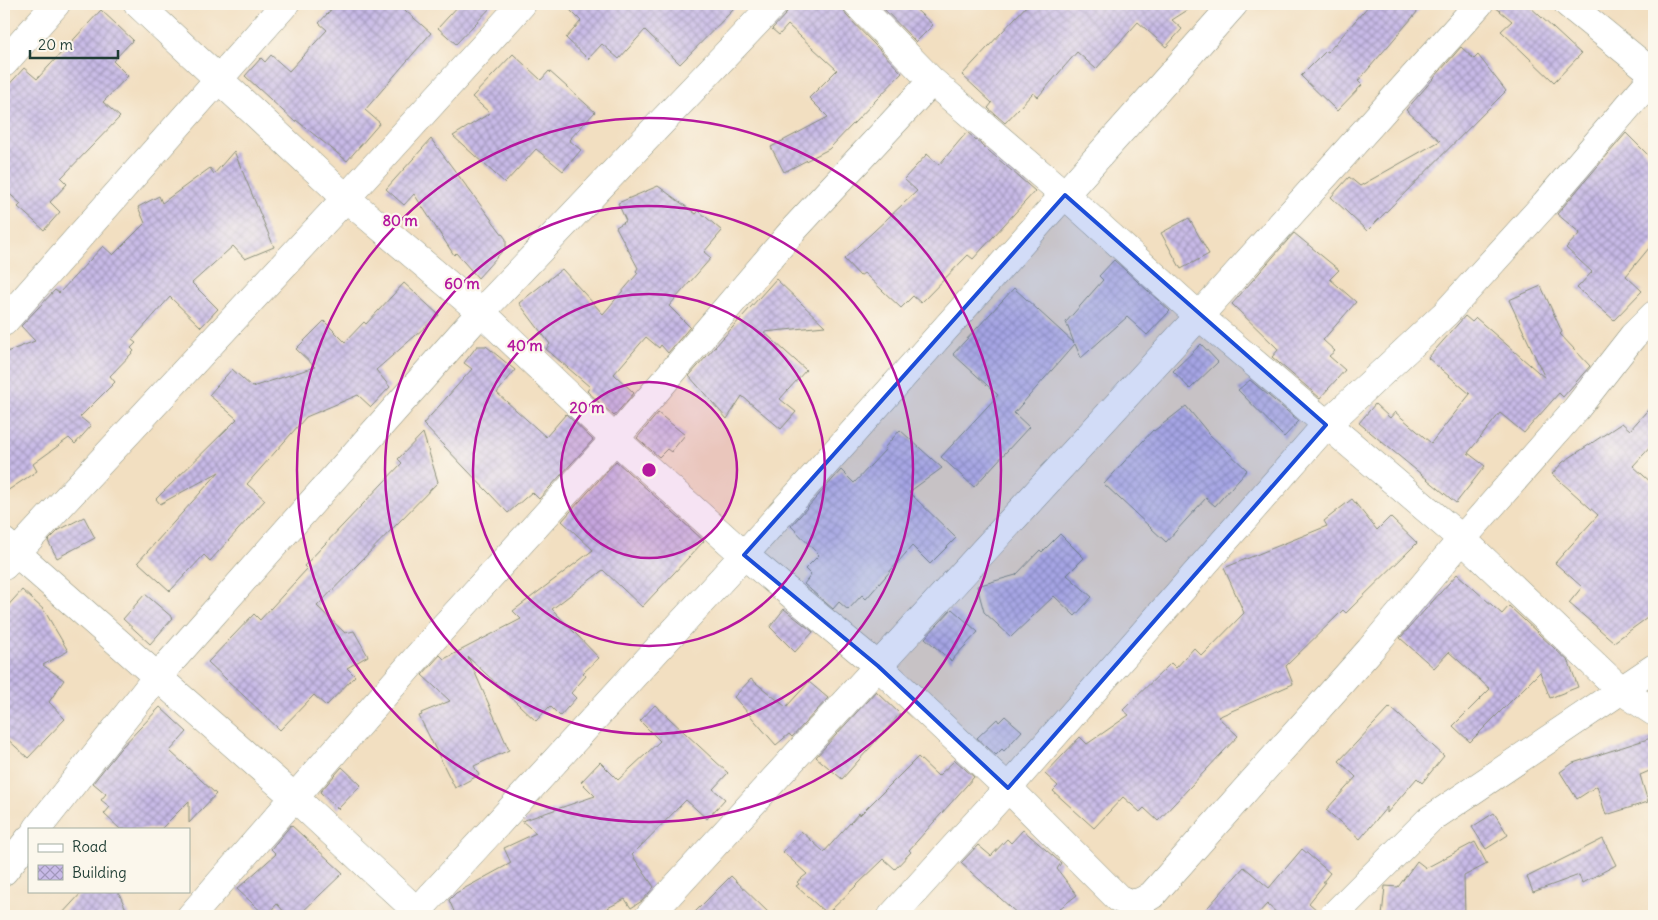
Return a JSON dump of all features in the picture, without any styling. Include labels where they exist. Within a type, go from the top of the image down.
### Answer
[{"type":"street","points":[[4,63],[56,4]]},
{"type":"street","points":[[138,4],[217,80],[346,198],[481,312],[615,439],[744,555],[878,666],[1008,788],[1118,898],[1130,904],[1139,903],[1152,895],[1357,665],[1462,539],[1576,409],[1633,336],[1654,316]]},
{"type":"street","points":[[4,322],[285,4]]},
{"type":"street","points":[[522,4],[346,198],[7,553],[157,677],[294,797],[417,914],[744,555],[1234,4]]},
{"type":"street","points":[[38,828],[157,677],[481,312],[774,4]]},
{"type":"street","points":[[857,4],[932,81],[1065,195],[1199,316],[1462,539],[1622,691],[1654,712]]},
{"type":"street","points":[[649,916],[1199,316],[1479,4]]},
{"type":"street","points":[[892,916],[1008,788],[1326,425],[1446,313],[1545,204],[1654,75],[1568,4]]},
{"type":"street","points":[[191,916],[441,630],[615,439],[796,227],[932,81]]},
{"type":"street","points":[[1333,916],[1429,820],[1654,668]]},
{"type":"street","points":[[4,871],[28,840]]},
{"type":"highlighted area","points":[[1065,195],[1326,425],[1008,788],[878,666],[744,555]]},
{"type":"building","points":[[336,4],[398,4],[431,33],[365,110],[380,123],[347,161],[296,120],[295,122],[245,76],[261,58],[265,62],[271,55],[289,71],[327,30],[319,23]]},
{"type":"building","points":[[460,4],[494,4],[456,44],[438,28]]},
{"type":"building","points":[[564,4],[739,4],[680,64],[645,30],[619,59],[602,44],[588,59],[566,38],[581,21]]},
{"type":"building","points":[[789,4],[842,4],[846,15],[902,73],[829,149],[784,172],[771,147],[828,117],[809,98],[837,70],[788,25],[779,35],[772,29],[786,14]]},
{"type":"building","points":[[879,4],[910,4],[933,25],[916,42]]},
{"type":"building","points":[[1028,4],[1197,4],[1172,20],[1182,29],[1166,47],[1138,22],[1096,69],[1077,52],[1038,97],[1033,93],[1005,123],[988,108],[992,103],[962,75]]},
{"type":"building","points":[[1370,4],[1424,4],[1358,81],[1362,85],[1337,111],[1301,76],[1326,51],[1328,52]]},
{"type":"building","points":[[1494,4],[1527,4],[1581,54],[1554,82],[1501,31],[1512,21]]},
{"type":"building","points":[[101,10],[133,40],[113,61],[128,76],[103,102],[120,117],[61,178],[67,184],[50,202],[60,212],[44,230],[18,207],[21,204],[4,189],[4,90],[24,68],[37,79]]},
{"type":"building","points":[[1461,47],[1474,59],[1478,55],[1506,91],[1367,231],[1331,197],[1349,177],[1360,186],[1440,141],[1406,110]]},
{"type":"building","points":[[513,54],[541,80],[549,71],[595,112],[569,140],[581,150],[563,171],[536,149],[505,183],[453,136],[490,113],[472,97]]},
{"type":"building","points":[[967,132],[1035,191],[973,259],[968,255],[921,303],[913,296],[901,308],[864,273],[860,276],[844,259],[917,191],[904,179],[927,154],[939,165]]},
{"type":"building","points":[[1626,133],[1654,161],[1654,242],[1626,276],[1642,291],[1614,320],[1577,288],[1592,272],[1566,248],[1580,233],[1557,214]]},
{"type":"building","points":[[431,139],[506,239],[506,247],[478,278],[456,253],[454,255],[414,194],[404,205],[386,189]]},
{"type":"building","points":[[234,151],[274,247],[245,259],[233,246],[192,283],[218,309],[201,327],[170,297],[132,340],[136,343],[131,348],[134,351],[110,376],[115,382],[80,417],[91,426],[75,444],[69,438],[33,464],[37,471],[4,493],[4,353],[35,341],[21,326],[55,290],[59,293],[103,246],[113,255],[145,223],[138,207],[159,196],[162,203],[210,168],[214,174]]},
{"type":"building","points":[[658,186],[696,214],[699,211],[722,231],[704,252],[711,258],[669,306],[690,327],[668,353],[661,345],[659,348],[646,337],[614,374],[634,393],[614,416],[587,391],[590,387],[546,349],[550,344],[519,303],[562,269],[603,314],[638,273],[636,271],[638,268],[616,227],[626,221],[618,203]]},
{"type":"building","points":[[1189,218],[1209,254],[1181,269],[1161,233]]},
{"type":"building","points":[[1294,233],[1339,270],[1330,279],[1356,302],[1323,340],[1335,351],[1329,356],[1345,370],[1320,398],[1272,357],[1278,350],[1277,348],[1232,304]]},
{"type":"building","points":[[1114,260],[1170,311],[1147,335],[1127,317],[1081,358],[1075,344],[1014,413],[1029,427],[974,487],[941,457],[998,395],[953,354],[1014,288],[1074,343],[1066,322],[1103,280],[1099,276]]},
{"type":"building","points":[[776,279],[825,326],[764,332],[806,370],[780,399],[796,412],[781,429],[742,396],[727,419],[689,376]]},
{"type":"building","points":[[404,283],[439,315],[376,370],[390,387],[371,407],[358,395],[306,417],[247,484],[265,500],[210,561],[204,555],[170,591],[138,562],[219,472],[160,504],[156,499],[237,419],[209,395],[232,369],[252,387],[315,367],[296,349],[324,321],[345,342],[364,322],[366,324]]},
{"type":"building","points":[[1541,286],[1562,332],[1560,334],[1590,366],[1563,397],[1559,393],[1524,433],[1500,413],[1468,453],[1485,466],[1456,503],[1359,423],[1375,404],[1390,418],[1395,412],[1431,443],[1470,394],[1428,358],[1465,316],[1472,322],[1476,318],[1545,378],[1509,300]]},
{"type":"building","points":[[1201,344],[1218,362],[1190,389],[1173,371]]},
{"type":"building","points":[[477,346],[486,346],[515,370],[497,393],[546,437],[566,414],[593,440],[539,499],[532,492],[508,513],[423,424],[472,369],[464,363]]},
{"type":"building","points":[[1250,380],[1299,421],[1284,437],[1238,390]]},
{"type":"building","points":[[1654,403],[1654,443],[1633,466],[1654,485],[1654,613],[1614,642],[1569,603],[1582,587],[1555,563],[1598,515],[1552,474],[1563,462],[1622,423],[1630,430]]},
{"type":"building","points":[[1186,406],[1209,434],[1247,470],[1215,506],[1206,498],[1166,542],[1104,484],[1153,430]]},
{"type":"building","points":[[658,413],[685,435],[671,452],[667,449],[659,457],[637,438]]},
{"type":"building","points":[[900,430],[942,468],[909,492],[956,538],[930,564],[912,546],[866,599],[862,595],[848,610],[839,602],[833,609],[804,584],[811,575],[805,569],[819,555],[791,526],[841,470],[854,483],[886,449],[884,448]]},
{"type":"building","points":[[423,433],[438,482],[317,606],[345,633],[354,631],[368,656],[347,668],[355,676],[326,706],[314,695],[280,730],[208,662],[254,614],[260,620],[307,569],[304,566],[402,463],[398,459]]},
{"type":"building","points":[[616,461],[704,541],[642,607],[603,570],[552,609],[599,658],[583,673],[586,676],[571,693],[576,698],[560,716],[550,706],[536,721],[468,657],[509,750],[474,766],[479,775],[455,788],[419,716],[422,715],[421,713],[450,701],[422,675],[440,655],[444,659],[521,619],[513,611],[593,550],[562,521]]},
{"type":"building","points":[[1352,499],[1377,530],[1390,517],[1417,543],[1346,613],[1343,610],[1286,666],[1293,684],[1218,717],[1238,736],[1158,821],[1144,808],[1140,812],[1123,797],[1094,828],[1053,791],[1058,786],[1045,774],[1080,737],[1087,744],[1129,715],[1123,710],[1171,663],[1176,668],[1194,648],[1202,656],[1244,613],[1224,568],[1327,526],[1324,521]]},
{"type":"building","points":[[84,517],[95,538],[57,558],[48,541],[59,530]]},
{"type":"building","points":[[1060,534],[1084,558],[1067,575],[1092,597],[1075,616],[1054,596],[1011,637],[984,612],[977,586],[1016,575],[1040,550],[1042,552]]},
{"type":"building","points":[[1457,574],[1502,614],[1509,606],[1569,662],[1578,687],[1550,698],[1540,672],[1470,742],[1453,726],[1490,689],[1449,652],[1434,668],[1400,638]]},
{"type":"building","points":[[22,590],[44,610],[68,651],[43,665],[64,680],[49,702],[65,719],[28,758],[4,736],[4,610]]},
{"type":"building","points":[[145,594],[173,618],[150,644],[123,619]]},
{"type":"building","points":[[784,609],[813,632],[795,652],[770,627]]},
{"type":"building","points":[[952,609],[978,632],[951,661],[925,638]]},
{"type":"building","points":[[751,679],[786,707],[809,682],[828,698],[792,737],[789,734],[776,745],[734,697]]},
{"type":"building","points":[[876,691],[900,714],[842,779],[816,757]]},
{"type":"building","points":[[655,705],[728,773],[713,789],[725,799],[707,819],[686,800],[632,855],[654,887],[642,901],[631,908],[625,899],[592,916],[456,916],[449,900],[456,893],[511,863],[504,848],[536,833],[522,821],[595,796],[581,782],[600,762],[618,780],[660,741],[640,721]]},
{"type":"building","points":[[160,707],[187,732],[170,751],[216,794],[189,823],[189,801],[162,828],[119,828],[104,814],[110,807],[101,800],[106,794],[93,783],[120,749]]},
{"type":"building","points":[[1390,707],[1444,756],[1422,783],[1417,778],[1387,813],[1387,807],[1360,839],[1326,810],[1356,777],[1339,761]]},
{"type":"building","points":[[1005,716],[1022,731],[1004,751],[1002,749],[996,755],[977,738],[997,719],[999,722]]},
{"type":"building","points":[[1654,737],[1654,769],[1640,775],[1648,802],[1606,815],[1597,786],[1577,799],[1560,772],[1573,763]]},
{"type":"building","points":[[918,757],[938,776],[955,760],[974,777],[909,850],[911,852],[895,869],[884,859],[827,914],[796,886],[799,884],[797,882],[807,874],[783,852],[801,831],[824,852],[859,813],[860,815]]},
{"type":"building","points":[[342,767],[361,785],[338,809],[320,792]]},
{"type":"building","points":[[1494,813],[1508,835],[1486,849],[1472,827]]},
{"type":"building","points":[[291,825],[343,873],[298,916],[288,916],[277,904],[266,916],[237,889],[276,854],[271,849]]},
{"type":"building","points":[[1023,830],[1061,863],[1057,869],[1077,895],[1050,916],[1020,916],[961,863],[978,845],[991,856],[1007,839],[1011,843]]},
{"type":"building","points":[[1603,839],[1616,865],[1582,883],[1579,875],[1533,892],[1527,877]]},
{"type":"building","points":[[1475,842],[1487,864],[1464,876],[1465,915],[1382,916],[1385,886],[1398,887],[1417,861],[1426,868]]},
{"type":"building","points":[[1302,849],[1330,873],[1323,882],[1326,882],[1309,903],[1318,911],[1318,916],[1280,916],[1267,904],[1256,916],[1200,916],[1244,867],[1269,888]]},
{"type":"building","points":[[731,876],[772,916],[691,916]]},
{"type":"building","points":[[82,892],[118,892],[129,916],[60,916]]}]
